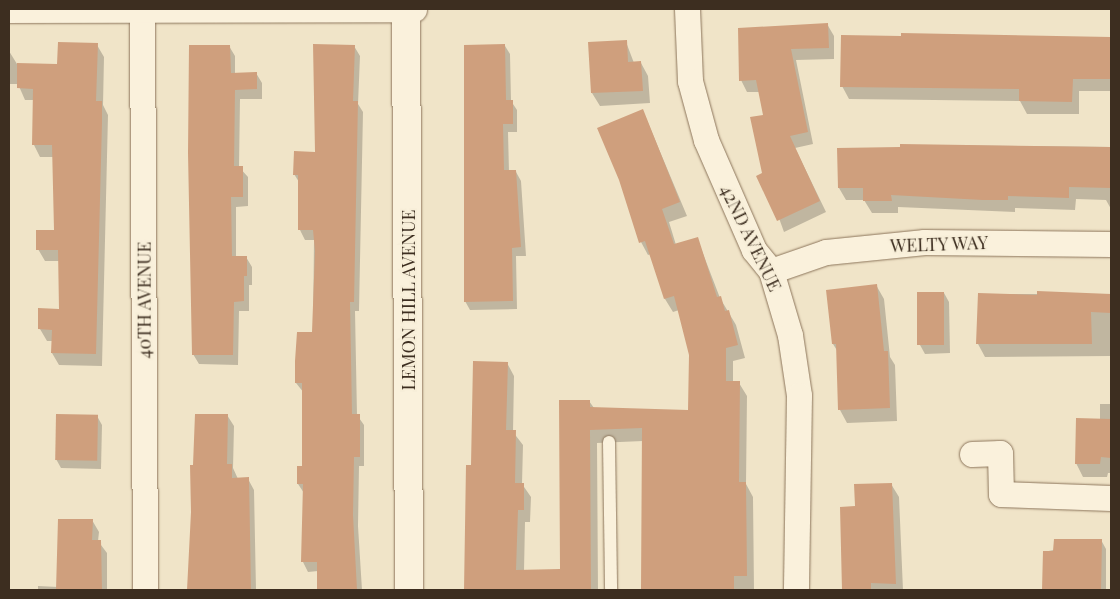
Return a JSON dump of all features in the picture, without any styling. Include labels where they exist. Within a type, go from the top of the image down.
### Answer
[{"type":"street","name":"LEMON HILL AVENUE","points":[[406,9],[409,590]]},
{"type":"street","points":[[9,10],[414,9]]},
{"type":"street","name":"42ND AVENUE","points":[[687,9],[690,81],[706,140],[754,250],[771,271],[790,336],[798,395],[796,590]]},
{"type":"street","name":"40TH AVENUE","points":[[142,10],[145,590]]},
{"type":"street","name":"WELTY WAY","points":[[771,271],[826,252],[924,242],[1111,244]]},
{"type":"street","points":[[972,454],[1000,453],[1000,494],[1111,498]]},
{"type":"lane","points":[[609,442],[610,590]]},
{"type":"building","points":[[828,23],[829,48],[791,49],[808,132],[790,136],[820,201],[777,221],[756,176],[762,173],[750,117],[763,115],[756,80],[739,81],[738,28]]},
{"type":"building","points":[[901,33],[1111,37],[1111,79],[1073,79],[1072,102],[1019,101],[1019,89],[840,87],[841,35],[901,36]]},
{"type":"building","points":[[627,40],[628,62],[641,61],[643,91],[591,93],[588,42]]},
{"type":"building","points":[[58,42],[98,43],[96,101],[102,101],[102,122],[96,354],[51,353],[52,330],[38,329],[38,308],[59,309],[58,250],[36,250],[36,230],[54,230],[52,145],[32,145],[33,89],[17,88],[17,63],[57,64]]},
{"type":"building","points":[[313,44],[355,45],[353,101],[358,101],[354,302],[350,302],[352,414],[360,414],[360,457],[354,457],[353,515],[357,590],[317,590],[317,562],[301,562],[303,484],[297,484],[297,466],[302,466],[302,383],[295,383],[295,361],[297,332],[312,332],[315,251],[313,230],[298,230],[298,175],[293,175],[294,151],[315,152]]},
{"type":"building","points":[[505,44],[506,100],[513,100],[513,124],[503,124],[504,170],[516,170],[521,247],[512,248],[513,301],[464,302],[464,45]]},
{"type":"building","points":[[189,45],[230,45],[231,73],[257,72],[257,89],[235,90],[234,166],[243,166],[243,197],[231,197],[232,256],[247,256],[247,276],[244,276],[244,301],[234,302],[233,355],[192,355],[188,153]]},
{"type":"building","points":[[643,109],[680,202],[662,209],[674,244],[698,237],[717,297],[721,296],[725,311],[729,310],[738,345],[726,348],[726,381],[740,381],[739,482],[746,482],[747,576],[734,576],[734,590],[641,590],[642,428],[590,430],[591,590],[464,590],[466,465],[471,465],[473,361],[508,362],[506,430],[516,430],[515,483],[524,483],[524,510],[518,510],[516,570],[560,569],[559,400],[590,400],[590,407],[688,410],[689,355],[674,296],[664,299],[645,241],[639,243],[619,180],[597,128]]},
{"type":"building","points":[[900,144],[1111,147],[1111,188],[1069,187],[1069,198],[1008,196],[1008,200],[983,200],[891,195],[892,201],[863,201],[863,188],[838,188],[837,148],[900,147]]},
{"type":"building","points":[[877,284],[884,351],[888,351],[890,408],[838,410],[836,344],[832,344],[826,290]]},
{"type":"building","points":[[1037,291],[1111,294],[1111,313],[1091,312],[1092,344],[976,344],[978,293],[1037,295]]},
{"type":"building","points":[[917,292],[944,292],[944,345],[917,345]]},
{"type":"building","points":[[56,414],[98,415],[97,461],[55,460]]},
{"type":"building","points":[[195,414],[228,414],[227,464],[232,464],[232,478],[249,477],[251,590],[187,590],[191,512],[190,465],[193,465]]},
{"type":"building","points":[[1076,418],[1111,419],[1111,458],[1101,457],[1100,464],[1075,464]]},
{"type":"building","points":[[892,483],[896,584],[871,583],[871,590],[842,590],[840,507],[855,506],[854,484]]},
{"type":"building","points":[[58,519],[93,519],[92,540],[101,540],[102,590],[56,590]]},
{"type":"building","points":[[1054,539],[1102,539],[1101,590],[1042,590],[1043,551],[1053,551]]}]
